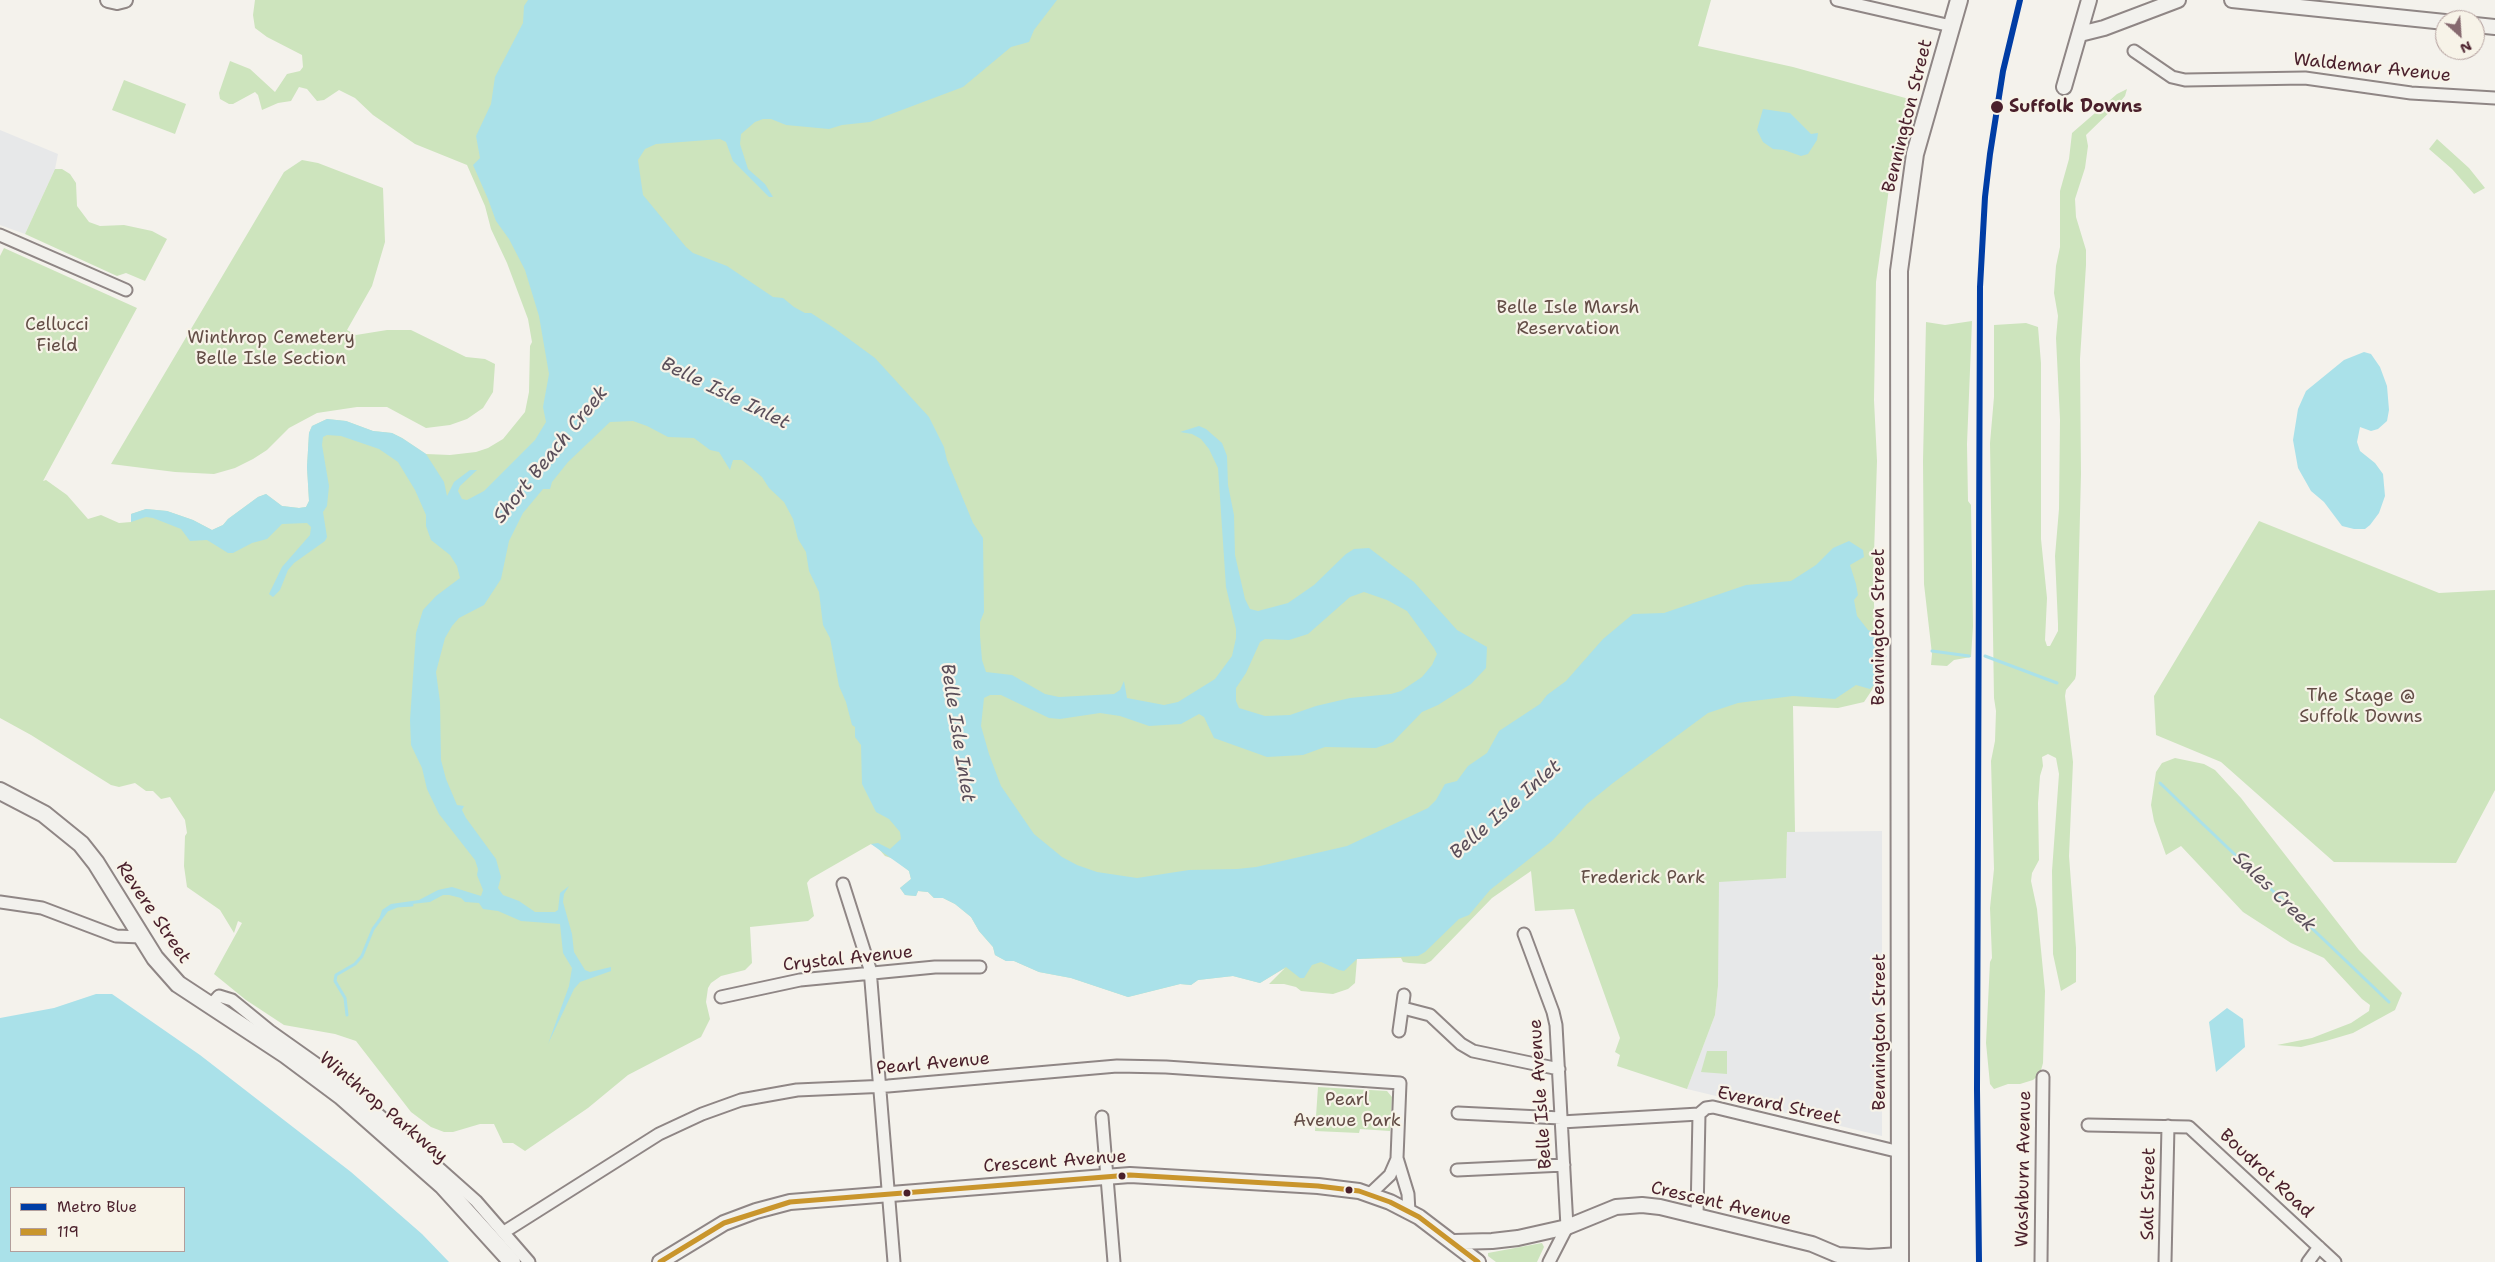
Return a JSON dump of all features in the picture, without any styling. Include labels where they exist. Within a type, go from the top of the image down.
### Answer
[{"type":"main road","name":"Bennington Street","points":[[1900,1258],[1899,271],[1916,154],[1959,0]]},
{"type":"main road","name":"Revere Street","points":[[0,791],[36,809],[76,839],[92,858],[142,937],[174,981],[210,1006]]},
{"type":"main road","name":"Winthrop Parkway","points":[[210,1006],[286,1055],[341,1096],[443,1186],[512,1262]]},
{"type":"street","points":[[1837,0],[1951,26]]},
{"type":"street","points":[[2064,87],[2088,0]]},
{"type":"street","points":[[2080,34],[2104,28],[2178,0]]},
{"type":"street","points":[[2232,0],[2435,21]]},
{"type":"street","name":"Waldemar Avenue","points":[[2134,51],[2172,77],[2185,80],[2305,78],[2411,93],[2495,98]]},
{"type":"street","points":[[0,235],[126,290]]},
{"type":"street","points":[[843,884],[868,959],[870,973],[894,1262]]},
{"type":"street","points":[[0,902],[42,908],[116,936],[142,937]]},
{"type":"street","name":"Belle Isle Avenue","points":[[1524,934],[1555,1017],[1567,1226]]},
{"type":"street","name":"Crystal Avenue","points":[[721,997],[792,982],[935,967],[980,967]]},
{"type":"street","points":[[1399,1031],[1404,995]]},
{"type":"street","points":[[210,1006],[219,996],[232,1000],[272,1032],[324,1068],[466,1191],[529,1262]]},
{"type":"street","points":[[1403,1008],[1427,1013],[1461,1044],[1472,1051],[1558,1069]]},
{"type":"street","name":"Pearl Avenue","points":[[504,1232],[648,1140],[707,1112],[741,1100],[778,1093],[1134,1066],[1400,1084],[1397,1158]]},
{"type":"street","name":"Washburn Avenue","points":[[2041,1262],[2043,1077]]},
{"type":"street","name":"Everard Street","points":[[1458,1114],[1561,1120],[1699,1114],[1706,1108],[1714,1107],[1900,1152]]},
{"type":"street","points":[[1698,1216],[1699,1114]]},
{"type":"street","points":[[1102,1117],[1114,1262]]},
{"type":"street","name":"Boudrot Road","points":[[2088,1125],[2189,1127],[2335,1262]]},
{"type":"street","name":"Salt Street","points":[[2165,1262],[2168,1126]]},
{"type":"street","points":[[1370,1194],[1390,1175],[1397,1158]]},
{"type":"street","points":[[1397,1158],[1408,1194],[1409,1212]]},
{"type":"street","points":[[1457,1170],[1564,1165]]},
{"type":"street","name":"Crescent Avenue","points":[[660,1262],[710,1230],[762,1209],[804,1200],[1130,1175],[1327,1186],[1370,1194],[1409,1212],[1454,1242],[1478,1262]]},
{"type":"street","name":"Crescent Avenue","points":[[1454,1242],[1509,1240],[1567,1226],[1608,1210],[1633,1205],[1660,1207],[1812,1244],[1841,1258],[1900,1258]]},
{"type":"street","points":[[1549,1262],[1567,1226]]},
{"type":"street","points":[[2308,1262],[2319,1247]]},
{"type":"shaded area","points":[[0,130],[58,154],[55,169],[25,234],[0,225]]},
{"type":"shaded area","points":[[1882,831],[1882,1136],[1687,1089],[1715,1015],[1718,986],[1718,881],[1786,878],[1787,832]]},
{"type":"green space","points":[[255,0],[1711,0],[1698,46],[1793,67],[1909,99],[1891,174],[1876,282],[1874,400],[1877,461],[1873,585],[1878,681],[1864,702],[1838,708],[1793,706],[1795,832],[1787,832],[1786,878],[1719,882],[1718,986],[1715,1015],[1687,1089],[1617,1066],[1620,1055],[1615,1052],[1620,1038],[1574,909],[1535,911],[1531,871],[1492,898],[1431,961],[1425,964],[1403,962],[1401,958],[1357,959],[1355,983],[1348,989],[1333,994],[1301,991],[1296,987],[1284,984],[1269,984],[1285,968],[1260,983],[1233,976],[1198,980],[1191,985],[1180,984],[1128,997],[1071,978],[1039,972],[1014,961],[1006,961],[995,955],[993,947],[979,931],[971,917],[955,904],[943,898],[934,898],[928,892],[918,891],[916,896],[905,895],[900,888],[911,879],[909,871],[894,859],[885,856],[877,847],[871,844],[810,879],[807,883],[814,916],[808,921],[750,927],[752,963],[745,970],[721,976],[711,983],[708,988],[706,1002],[710,1019],[701,1037],[628,1075],[588,1108],[525,1151],[513,1143],[503,1143],[494,1124],[480,1124],[453,1132],[444,1132],[431,1127],[411,1112],[356,1041],[335,1034],[284,1025],[246,1000],[214,974],[242,923],[238,921],[234,933],[220,910],[187,887],[184,866],[185,836],[187,833],[185,820],[170,797],[161,799],[153,791],[146,791],[135,783],[119,787],[111,785],[0,718],[0,256],[4,248],[137,308],[43,481],[46,480],[67,495],[88,519],[101,515],[119,523],[131,522],[131,514],[146,509],[167,511],[193,520],[212,530],[223,525],[228,519],[258,497],[266,494],[282,506],[306,507],[309,501],[307,467],[309,433],[312,426],[327,419],[346,421],[373,431],[392,433],[426,454],[450,455],[476,452],[488,448],[503,439],[525,412],[529,392],[530,346],[532,342],[528,319],[507,263],[491,229],[485,206],[467,165],[415,144],[373,115],[355,98],[339,90],[324,100],[317,101],[307,89],[299,87],[291,101],[278,103],[262,110],[258,95],[255,92],[233,104],[220,99],[219,93],[230,61],[250,69],[275,92],[287,74],[300,71],[303,67],[302,55],[267,37],[255,28],[253,15]]},
{"type":"green space","points":[[124,80],[186,104],[175,134],[112,110]]},
{"type":"green space","points":[[2127,89],[2125,96],[2120,102],[2086,135],[2088,146],[2085,168],[2075,199],[2076,217],[2086,250],[2080,359],[2081,474],[2076,675],[2066,690],[2065,696],[2073,762],[2069,856],[2076,948],[2076,982],[2061,991],[2053,954],[2052,871],[2059,774],[2056,758],[2048,754],[2042,757],[2043,766],[2040,776],[2038,803],[2039,860],[2032,873],[2031,881],[2037,909],[2045,991],[2043,1063],[2040,1074],[2033,1080],[2020,1084],[2008,1084],[1994,1089],[1990,1084],[1986,1043],[1990,962],[1992,958],[1990,908],[1994,869],[1991,761],[1995,741],[1996,711],[1994,698],[1990,443],[1994,397],[1994,325],[2026,323],[2038,327],[2041,363],[2041,539],[2047,598],[2045,640],[2047,646],[2050,646],[2058,631],[2055,556],[2059,509],[2060,420],[2056,338],[2058,316],[2054,293],[2056,266],[2060,247],[2060,191],[2069,159],[2072,133],[2117,94]]},
{"type":"green space","points":[[2437,139],[2469,168],[2485,188],[2474,194],[2452,169],[2429,149]]},
{"type":"green space","name":"Winthrop Cemetery Belle Isle Section","points":[[302,160],[318,163],[383,188],[385,242],[372,286],[347,330],[356,335],[387,330],[411,330],[466,357],[485,359],[495,364],[493,392],[483,408],[467,419],[450,425],[426,428],[387,407],[357,407],[317,413],[289,428],[267,450],[253,459],[235,468],[214,474],[175,472],[111,464],[284,172]]},
{"type":"green space","points":[[55,169],[62,169],[70,174],[76,183],[77,206],[89,222],[100,226],[124,225],[152,231],[167,239],[145,281],[126,273],[117,276],[25,234]]},
{"type":"green space","points":[[1972,321],[1967,444],[1968,501],[1971,505],[1973,626],[1971,657],[1954,660],[1947,666],[1931,665],[1932,654],[1924,584],[1923,461],[1926,322],[1945,325]]},
{"type":"green space","name":"The Stage @ Suffolk Downs","points":[[2259,521],[2439,593],[2495,590],[2495,790],[2456,863],[2334,862],[2221,762],[2156,735],[2154,696]]},
{"type":"green space","points":[[2175,758],[2204,764],[2215,770],[2241,798],[2359,950],[2402,993],[2395,1010],[2353,1033],[2301,1047],[2277,1045],[2312,1038],[2351,1023],[2369,1011],[2370,1005],[2362,999],[2324,958],[2291,943],[2243,912],[2181,846],[2166,855],[2154,821],[2151,805],[2156,772],[2162,763]]},
{"type":"green space","points":[[1707,1051],[1727,1051],[1727,1074],[1701,1072]]},
{"type":"green space","name":"Pearl Avenue Park","points":[[1318,1087],[1387,1091],[1392,1097],[1390,1131],[1360,1129],[1359,1133],[1315,1131]]},
{"type":"green space","points":[[1542,1243],[1544,1247],[1537,1262],[1496,1262],[1488,1256],[1488,1253]]},
{"type":"water","name":"Belle Isle Inlet","points":[[528,0],[1057,0],[1034,30],[1029,42],[1011,47],[963,87],[870,122],[842,125],[829,129],[786,125],[771,119],[755,122],[741,134],[740,144],[748,169],[765,184],[773,197],[769,197],[733,161],[726,142],[720,139],[656,144],[645,149],[638,160],[643,195],[693,253],[727,266],[773,297],[783,298],[794,307],[805,313],[811,313],[834,328],[875,358],[929,417],[944,447],[947,460],[973,523],[983,538],[984,612],[980,622],[980,636],[982,660],[986,672],[1012,675],[1045,694],[1059,697],[1114,694],[1120,690],[1124,681],[1127,698],[1164,705],[1178,702],[1215,679],[1232,656],[1236,629],[1226,587],[1218,468],[1209,449],[1201,439],[1192,434],[1180,432],[1199,426],[1206,429],[1222,443],[1227,456],[1228,485],[1234,515],[1235,555],[1245,599],[1250,609],[1258,611],[1288,603],[1314,585],[1346,554],[1354,549],[1369,548],[1414,582],[1457,630],[1487,647],[1486,668],[1471,684],[1438,705],[1422,712],[1393,742],[1376,748],[1325,747],[1303,755],[1267,757],[1214,738],[1204,717],[1199,714],[1181,724],[1149,726],[1120,716],[1100,713],[1060,719],[1049,718],[1001,695],[990,695],[984,698],[981,726],[1001,786],[1034,834],[1062,857],[1077,865],[1097,872],[1137,878],[1189,870],[1256,867],[1347,846],[1428,808],[1436,800],[1445,784],[1457,781],[1468,766],[1487,753],[1499,731],[1540,704],[1547,695],[1566,681],[1603,639],[1633,614],[1664,613],[1746,585],[1791,581],[1816,565],[1833,548],[1849,541],[1863,550],[1864,557],[1850,565],[1858,595],[1854,600],[1857,616],[1868,630],[1877,633],[1878,681],[1870,689],[1856,685],[1835,699],[1793,696],[1738,703],[1708,713],[1587,804],[1552,841],[1490,890],[1469,915],[1459,919],[1425,952],[1418,956],[1357,959],[1344,971],[1321,962],[1312,965],[1304,978],[1300,978],[1286,967],[1260,983],[1233,976],[1198,980],[1191,985],[1180,984],[1128,997],[1071,978],[1039,972],[1014,961],[1006,961],[995,955],[993,947],[979,931],[971,917],[955,904],[943,898],[934,898],[928,892],[918,891],[916,896],[905,895],[900,888],[911,879],[909,871],[871,844],[878,843],[890,849],[901,839],[900,832],[889,819],[876,812],[862,784],[861,745],[855,737],[855,727],[852,725],[846,702],[839,686],[830,638],[823,625],[819,592],[809,571],[806,552],[798,539],[793,519],[784,502],[769,488],[762,477],[742,460],[733,460],[730,470],[719,452],[710,450],[694,438],[668,437],[633,421],[610,422],[568,462],[552,482],[550,489],[543,489],[523,513],[509,541],[501,579],[484,605],[459,618],[452,626],[445,638],[436,672],[440,702],[441,760],[446,779],[457,805],[464,806],[462,810],[466,818],[496,859],[501,877],[498,888],[503,895],[519,901],[535,912],[555,912],[558,910],[560,893],[569,886],[564,894],[563,902],[572,934],[574,952],[585,970],[590,972],[611,967],[611,971],[580,982],[574,989],[548,1044],[569,986],[572,968],[563,953],[560,924],[521,921],[498,911],[483,909],[479,903],[465,902],[461,898],[449,895],[443,895],[430,902],[394,906],[383,914],[379,920],[382,910],[391,904],[419,900],[438,890],[452,887],[481,896],[483,890],[477,875],[478,869],[475,860],[439,814],[427,789],[422,768],[411,745],[410,720],[416,633],[423,610],[436,596],[460,578],[457,566],[450,555],[431,540],[426,526],[426,515],[415,490],[398,462],[379,449],[341,436],[327,435],[323,437],[322,445],[329,486],[327,506],[323,512],[327,537],[325,541],[294,563],[288,570],[280,590],[273,597],[269,594],[282,567],[310,535],[311,527],[307,523],[282,524],[267,539],[252,543],[233,553],[228,553],[207,540],[190,541],[181,529],[153,518],[146,517],[131,522],[131,514],[146,509],[167,511],[193,520],[212,530],[223,525],[228,519],[258,497],[266,494],[282,506],[306,507],[309,501],[307,467],[309,433],[312,426],[327,419],[346,421],[373,431],[392,433],[402,438],[426,454],[444,482],[447,496],[454,482],[470,470],[477,470],[460,486],[458,491],[462,499],[467,500],[484,491],[535,440],[546,422],[543,407],[549,374],[539,316],[525,270],[509,239],[496,221],[473,165],[480,158],[476,136],[491,104],[495,77],[523,23],[524,6]],"holes":[[[1364,592],[1387,600],[1407,611],[1437,654],[1432,665],[1422,677],[1401,691],[1391,694],[1350,698],[1316,706],[1290,715],[1265,716],[1239,708],[1236,701],[1236,688],[1246,673],[1260,642],[1265,639],[1289,640],[1308,634],[1350,597]]]},
{"type":"water","points":[[1763,109],[1790,113],[1811,134],[1818,133],[1817,140],[1808,154],[1801,156],[1784,150],[1773,149],[1763,142],[1757,130]]},
{"type":"water","points":[[2364,352],[2371,354],[2380,367],[2387,386],[2389,410],[2387,421],[2378,429],[2371,431],[2360,427],[2357,442],[2360,451],[2375,463],[2383,474],[2385,496],[2379,513],[2370,525],[2365,529],[2354,529],[2342,526],[2324,502],[2311,491],[2298,468],[2293,440],[2298,409],[2306,391],[2344,360]]},
{"type":"water","points":[[96,994],[112,994],[200,1055],[351,1172],[422,1234],[449,1262],[0,1262],[0,1018],[54,1008]]},
{"type":"water","points":[[2227,1008],[2243,1019],[2245,1047],[2216,1072],[2209,1022]]},
{"type":"waterway","name":"Sales Creek","points":[[1932,651],[1969,656]]},
{"type":"waterway","name":"Sales Creek","points":[[1878,661],[1885,656]]},
{"type":"waterway","name":"Sales Creek","points":[[1985,656],[2057,683]]},
{"type":"waterway","name":"Sales Creek","points":[[2160,783],[2389,1002]]},
{"type":"waterway","name":"Short Beach Creek","points":[[347,1015],[345,998],[335,981],[336,975],[355,964],[362,956],[373,929],[387,910],[397,906],[412,905]]},
{"type":"metro line","name":"Blue","points":[[1979,1262],[1977,1089],[1980,287],[1985,197],[1990,154],[2003,71],[2020,0]]},
{"type":"transit line","name":"119","points":[[660,1262],[724,1223],[790,1202],[1130,1175],[1318,1186],[1359,1191],[1390,1202],[1419,1217],[1478,1262]]},
{"type":"place","name":"Suffolk Downs","points":[[1997,107]]},
{"type":"park label","name":"Belle Isle Marsh Reservation","points":[[1568,318]]},
{"type":"park label","name":"Cellucci Field","points":[[57,335]]},
{"type":"park label","name":"Frederick Park","points":[[1643,878]]}]
